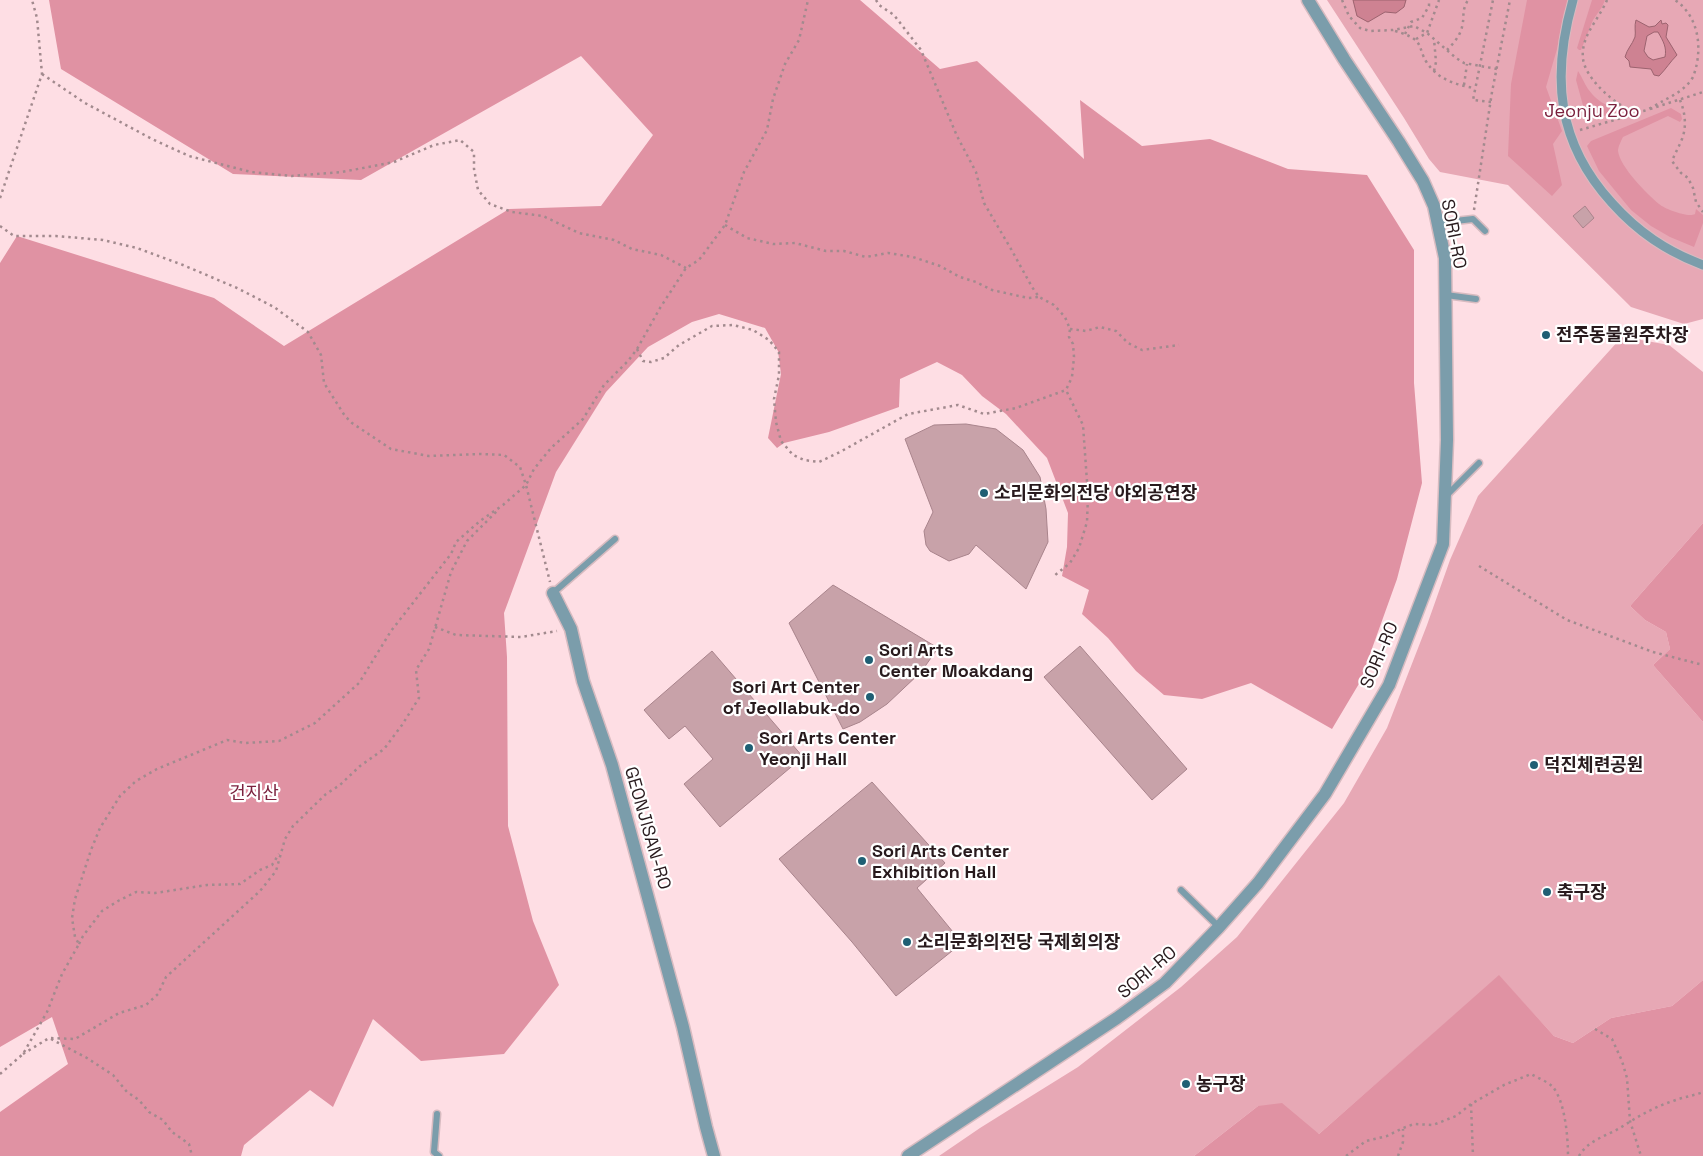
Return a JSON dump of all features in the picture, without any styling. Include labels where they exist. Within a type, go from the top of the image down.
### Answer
[{"type":"street","name":"SORI-RO","points":[[908,1156],[1117,1018],[1165,983],[1219,928],[1258,884],[1325,794],[1389,685],[1443,544],[1447,440],[1446,295],[1445,258],[1434,206],[1423,181],[1308,0]]},
{"type":"street","points":[[1572,0],[1562,46],[1560,69],[1562,100],[1569,134],[1580,160],[1598,188],[1635,228],[1652,240],[1703,265]]},
{"type":"street","name":"GEONJISAN-RO","points":[[553,593],[571,629],[583,681],[612,765],[684,1028],[714,1156]]},
{"type":"lane","points":[[1438,223],[1473,219],[1485,231]]},
{"type":"lane","points":[[1446,295],[1476,299]]},
{"type":"lane","points":[[1445,498],[1479,463]]},
{"type":"lane","points":[[553,593],[615,540]]},
{"type":"lane","points":[[1181,890],[1219,928]]},
{"type":"lane","points":[[437,1114],[434,1152],[439,1156]]},
{"type":"path","points":[[0,198],[42,74],[36,18],[32,0]]},
{"type":"path","points":[[8,1067],[22,1055],[49,1038],[75,1039],[119,1013],[146,1005],[158,994],[166,977],[260,891],[276,871],[280,852],[293,826],[326,794],[384,749],[402,725],[420,698],[416,670],[429,649],[451,572],[467,541],[526,485],[534,469],[551,448],[583,419],[604,385],[637,350],[660,308],[686,268],[699,260],[725,225],[744,172],[767,130],[773,99],[785,64],[799,40],[808,0]]},
{"type":"path","points":[[637,350],[643,361],[651,362],[664,358],[679,345],[712,326],[733,325],[753,330],[769,340],[779,352],[779,375],[774,399],[776,422],[781,441],[793,455],[804,460],[818,462],[840,452],[908,414],[958,405],[984,414],[1016,408],[1066,390],[1072,378],[1074,357],[1070,329],[1065,316],[1054,306],[1039,297],[984,204],[976,172],[957,136],[921,50],[894,15],[879,5],[876,0]]},
{"type":"path","points":[[1342,0],[1349,16],[1360,28],[1370,31],[1393,30],[1414,26],[1427,33],[1456,58],[1467,64],[1496,69]]},
{"type":"path","points":[[1405,34],[1411,22],[1422,18],[1429,6],[1429,0]]},
{"type":"path","points":[[1416,39],[1427,33],[1438,0]]},
{"type":"path","points":[[1447,50],[1455,41],[1462,27],[1463,9],[1468,0]]},
{"type":"path","points":[[1490,102],[1473,100],[1493,0]]},
{"type":"path","points":[[1473,219],[1490,102],[1510,0]]},
{"type":"path","points":[[1607,0],[1583,48],[1582,54],[1585,66],[1593,80],[1609,97],[1626,108],[1642,111],[1679,92],[1693,78],[1700,60],[1701,40],[1695,21],[1684,6],[1675,0]]},
{"type":"path","points":[[1393,30],[1416,39],[1421,46],[1423,56],[1442,78],[1475,88]]},
{"type":"path","points":[[1434,39],[1436,62],[1434,71]]},
{"type":"path","points":[[1464,85],[1467,64]]},
{"type":"path","points":[[42,74],[85,103],[152,139],[189,156],[251,172],[292,176],[342,172],[394,162],[434,145],[460,140],[474,152],[474,169],[478,190],[490,204],[512,212],[542,216],[579,233],[614,240],[632,249],[660,255],[686,268]]},
{"type":"path","points":[[1569,134],[1703,92]]},
{"type":"path","points":[[1680,100],[1685,113],[1685,126],[1682,139],[1672,161],[1681,174],[1688,178],[1693,188],[1696,202],[1703,212]]},
{"type":"path","points":[[725,225],[747,238],[773,244],[795,243],[826,250],[844,251],[866,257],[888,253],[913,257],[940,266],[960,277],[992,290],[1028,298],[1039,297]]},
{"type":"path","points":[[0,226],[14,236],[56,236],[103,240],[137,248],[183,264],[237,288],[274,307],[308,332],[321,355],[324,383],[331,396],[352,423],[391,448],[429,456],[504,455],[520,467],[553,593]]},
{"type":"path","points":[[1070,329],[1086,331],[1100,327],[1116,331],[1128,343],[1142,350],[1179,345]]},
{"type":"path","points":[[1054,576],[1070,563],[1079,548],[1087,522],[1088,496],[1083,425],[1066,390]]},
{"type":"path","points":[[79,944],[75,937],[72,918],[75,899],[90,850],[100,828],[120,796],[136,781],[156,769],[226,740],[245,743],[279,741],[315,723],[359,683],[391,631],[451,554],[456,542],[480,521],[503,505]]},
{"type":"path","points":[[1479,566],[1567,620],[1653,652],[1703,665]]},
{"type":"path","points":[[435,627],[456,635],[520,637],[571,629]]},
{"type":"path","points":[[0,1074],[23,1054],[42,1020],[62,974],[79,944],[102,911],[136,892],[155,893],[207,885],[240,884],[260,870],[272,865],[280,852]]},
{"type":"path","points":[[1595,1030],[1612,1040],[1622,1061],[1627,1078],[1630,1121],[1641,1156]]},
{"type":"path","points":[[49,1038],[87,1058],[113,1075],[127,1092],[139,1100],[149,1112],[164,1120],[172,1132],[189,1144],[192,1156]]},
{"type":"path","points":[[1346,1156],[1366,1141],[1387,1136],[1414,1124],[1433,1125],[1456,1116],[1471,1104],[1518,1078],[1531,1074],[1550,1084],[1556,1091],[1567,1129],[1568,1156]]},
{"type":"path","points":[[1578,1156],[1582,1150],[1630,1121],[1674,1100],[1692,1097],[1703,1092]]},
{"type":"path","points":[[1471,1104],[1473,1156]]},
{"type":"path","points":[[1398,1156],[1403,1142],[1403,1128]]},
{"type":"green space","name":"건지산","points":[[49,0],[860,0],[940,69],[977,61],[1084,159],[1080,100],[1142,146],[1210,139],[1288,169],[1367,175],[1414,250],[1414,383],[1422,483],[1397,579],[1360,682],[1332,729],[1251,683],[1202,699],[1164,695],[1136,671],[1108,638],[1082,614],[1089,590],[1062,576],[1067,547],[1068,513],[1047,458],[1006,414],[982,396],[962,375],[937,362],[900,379],[899,407],[829,432],[784,443],[777,448],[768,438],[781,374],[778,351],[765,328],[719,314],[692,322],[648,347],[606,392],[556,472],[504,613],[507,657],[508,826],[533,921],[559,985],[504,1054],[421,1061],[373,1019],[333,1107],[310,1090],[244,1145],[241,1156],[0,1156],[0,1112],[68,1064],[52,1017],[0,1047],[0,263],[17,236],[214,298],[284,346],[509,209],[601,206],[653,135],[581,56],[361,180],[233,174],[61,69]]},
{"type":"green space","name":"Jeonju Zoo","points":[[1327,0],[1703,0],[1703,319],[1684,324],[1631,307],[1508,185],[1440,172],[1429,159]]},
{"type":"green space","points":[[1527,0],[1569,0],[1564,12],[1557,49],[1546,87],[1562,131],[1553,144],[1562,185],[1552,196],[1508,156],[1511,84]]},
{"type":"green space","points":[[1592,0],[1605,0],[1593,20],[1581,50],[1579,50],[1577,48]]},
{"type":"green space","points":[[1578,71],[1588,89],[1597,99],[1611,107],[1629,110],[1587,120],[1576,80]]},
{"type":"green space","points":[[1671,108],[1681,114],[1682,119],[1680,122],[1668,116],[1623,137],[1618,151],[1629,172],[1641,187],[1659,204],[1687,215],[1695,214],[1696,209],[1703,215],[1703,223],[1694,247],[1670,237],[1651,226],[1631,210],[1599,171],[1587,146],[1591,141]]},
{"type":"green space","name":"덕진체련공원","points":[[1629,329],[1641,340],[1669,345],[1703,372],[1703,523],[1630,606],[1645,620],[1666,632],[1670,649],[1653,665],[1703,722],[1703,980],[1672,1006],[1611,1018],[1573,1043],[1554,1036],[1499,976],[1319,1134],[1258,1106],[1194,1156],[939,1156],[1078,1067],[1181,987],[1237,937],[1344,803],[1387,728],[1450,560],[1478,496]]},
{"type":"green space","points":[[1703,523],[1703,722],[1653,665],[1670,649],[1666,632],[1645,620],[1630,606]]},
{"type":"green space","points":[[1499,975],[1554,1036],[1573,1043],[1611,1018],[1672,1006],[1703,980],[1703,1156],[1194,1156],[1258,1106],[1282,1103],[1319,1134]]},
{"type":"shaded area","points":[[1353,0],[1406,0],[1404,7],[1396,13],[1385,12],[1368,22],[1357,16]]},
{"type":"shaded area","points":[[1636,20],[1649,27],[1655,26],[1661,20],[1662,24],[1666,23],[1668,25],[1666,37],[1677,55],[1659,76],[1654,75],[1651,69],[1630,67],[1629,61],[1625,57],[1635,37]],"holes":[[[1658,32],[1665,47],[1665,57],[1653,60],[1644,51],[1647,36]]]},
{"type":"building","points":[[1585,206],[1594,218],[1583,228],[1573,216]]},
{"type":"building","name":"소리문화의전당 야외공연장","points":[[966,424],[996,429],[1023,450],[1040,477],[1046,509],[1048,542],[1026,589],[976,545],[969,554],[949,561],[930,551],[926,545],[924,531],[933,512],[905,439],[934,425]]},
{"type":"building","name":"Sori Arts Center Moakdang","points":[[833,585],[938,648],[921,672],[887,704],[860,722],[843,729],[789,623]]},
{"type":"building","points":[[1080,646],[1187,769],[1152,800],[1044,677]]},
{"type":"building","name":"Sori Arts Center Yeonji Hall","points":[[712,651],[803,757],[720,827],[684,784],[713,759],[685,726],[669,739],[644,710]]},
{"type":"building","name":"Sori Arts Center Exhibition Hall","points":[[872,782],[945,863],[917,888],[962,943],[896,996],[852,942],[779,859]]},
{"type":"place","name":"전주동물원주차장","points":[[1546,335]]},
{"type":"place","name":"소리문화의전당 야외공연장","points":[[984,493]]},
{"type":"place","name":"Sori Arts Center Moakdang","points":[[869,660]]},
{"type":"place","name":"Sori Art Center of Jeollabuk-do","points":[[870,697]]},
{"type":"place","name":"Sori Arts Center Yeonji Hall","points":[[749,748]]},
{"type":"place","name":"덕진체련공원","points":[[1534,765]]},
{"type":"place","name":"Sori Arts Center Exhibition Hall","points":[[862,861]]},
{"type":"place","name":"축구장","points":[[1547,892]]},
{"type":"place","name":"소리문화의전당 국제회의장","points":[[907,942]]},
{"type":"place","name":"농구장","points":[[1186,1084]]}]
